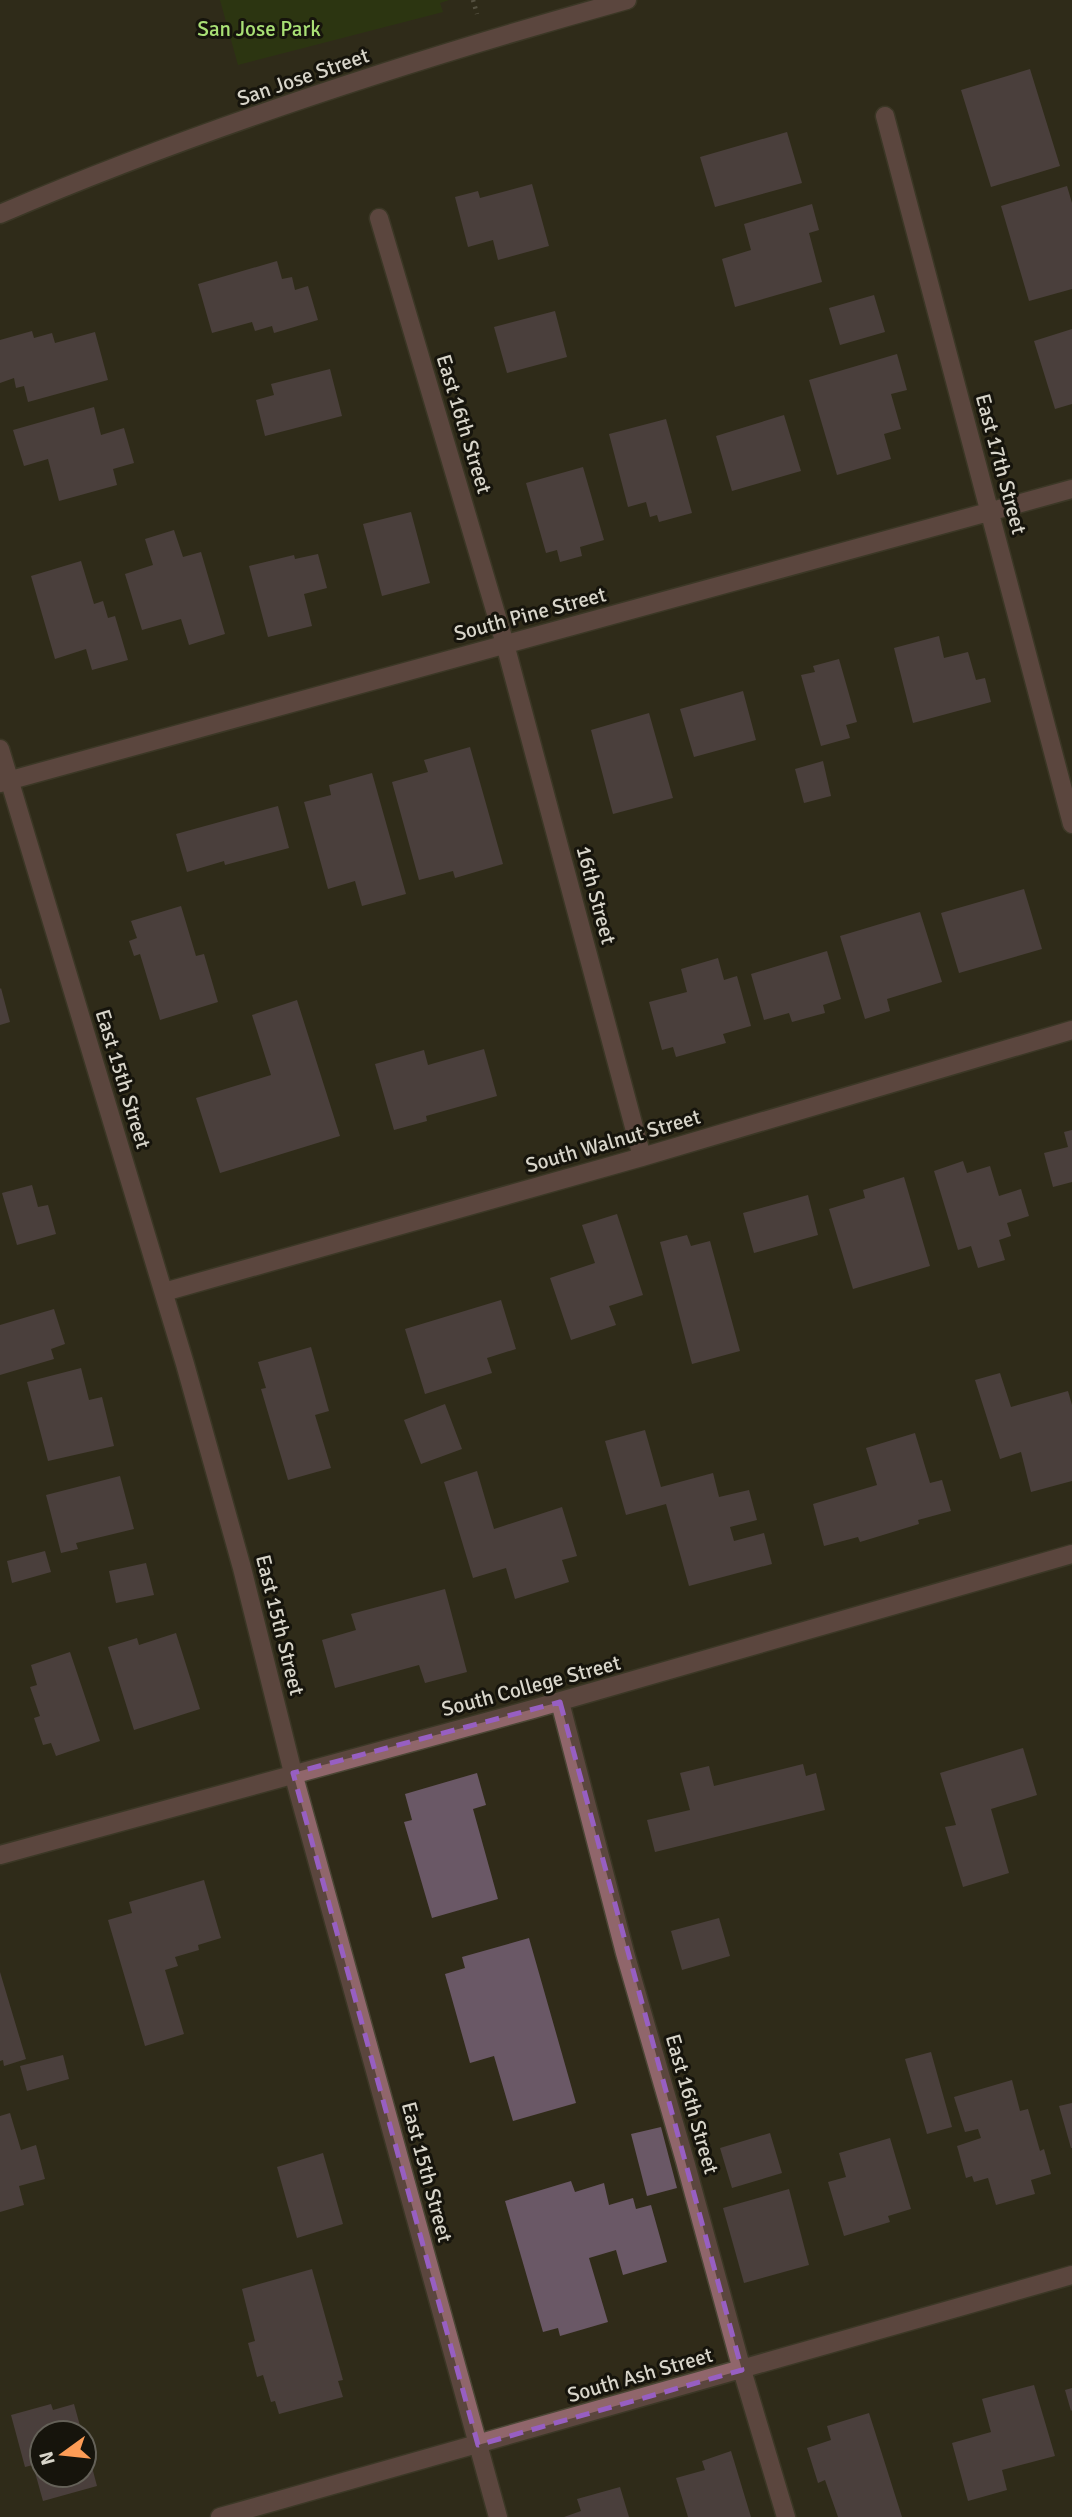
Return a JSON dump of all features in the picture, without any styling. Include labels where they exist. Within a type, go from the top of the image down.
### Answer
[{"type":"street","name":"San Jose Street","points":[[0,214],[145,155],[319,94],[543,23],[627,0]]},
{"type":"street","name":"East 17th Street","points":[[885,116],[1072,824]]},
{"type":"street","name":"East 16th Street","points":[[379,218],[505,644]]},
{"type":"street","name":"South Pine Street","points":[[4,782],[1072,489]]},
{"type":"street","name":"16th Street","points":[[505,644],[642,1157]]},
{"type":"street","name":"East 15th Street","points":[[0,749],[4,782],[164,1292],[240,1561],[293,1773],[498,2517]]},
{"type":"street","name":"South Walnut Street","points":[[164,1292],[642,1157],[1072,1030]]},
{"type":"street","name":"South College Street","points":[[0,1855],[559,1702],[1072,1554]]},
{"type":"street","name":"East 16th Street","points":[[559,1702],[625,1953],[786,2517]]},
{"type":"street","name":"South Ash Street","points":[[220,2517],[1072,2275]]},
{"type":"highlighted area","points":[[560,1702],[742,2370],[478,2445],[293,1773]]},
{"type":"green space","name":"San Jose Park","points":[[220,0],[449,0],[440,3],[443,12],[238,65]]},
{"type":"building","points":[[1030,69],[1060,166],[991,187],[961,90]]},
{"type":"building","points":[[787,132],[802,183],[715,207],[700,157]]},
{"type":"building","points":[[532,184],[549,246],[498,260],[493,240],[468,247],[455,197],[478,191],[480,198]]},
{"type":"building","points":[[1067,186],[1072,203],[1072,289],[1029,301],[1001,206]]},
{"type":"building","points":[[812,204],[819,230],[809,233],[822,282],[735,307],[722,259],[751,250],[744,224]]},
{"type":"building","points":[[277,261],[282,279],[292,277],[295,290],[308,286],[318,320],[274,333],[272,326],[255,331],[252,322],[212,333],[198,284]]},
{"type":"building","points":[[874,295],[885,332],[840,345],[829,308]]},
{"type":"building","points":[[555,311],[567,357],[507,373],[494,327]]},
{"type":"building","points":[[1072,329],[1072,404],[1055,409],[1034,341]]},
{"type":"building","points":[[32,331],[34,338],[52,333],[55,343],[95,332],[108,380],[28,402],[24,386],[16,388],[14,378],[0,383],[0,340]]},
{"type":"building","points":[[897,354],[907,390],[891,394],[901,429],[884,434],[891,459],[837,475],[809,380]]},
{"type":"building","points":[[330,369],[342,416],[265,436],[256,400],[274,395],[271,384]]},
{"type":"building","points":[[94,407],[101,435],[124,428],[134,463],[113,469],[117,485],[59,501],[48,459],[24,466],[13,430]]},
{"type":"building","points":[[784,415],[801,471],[732,491],[716,436]]},
{"type":"building","points":[[666,419],[692,513],[659,522],[657,515],[650,517],[646,502],[628,507],[609,434]]},
{"type":"building","points":[[583,467],[604,540],[580,547],[582,556],[560,562],[557,550],[546,553],[526,483]]},
{"type":"building","points":[[411,512],[430,583],[382,596],[363,524]]},
{"type":"building","points":[[174,530],[183,557],[201,552],[225,634],[189,645],[181,619],[142,630],[125,574],[153,565],[145,539]]},
{"type":"building","points":[[318,554],[327,588],[304,594],[312,626],[268,637],[249,566],[294,555],[295,559]]},
{"type":"building","points":[[81,561],[94,604],[103,601],[108,618],[115,616],[128,660],[92,670],[86,649],[55,659],[31,576]]},
{"type":"building","points":[[939,636],[944,658],[968,652],[976,680],[985,678],[991,702],[913,723],[894,648]]},
{"type":"building","points":[[839,659],[857,722],[846,725],[850,738],[821,746],[801,675],[815,672],[813,666]]},
{"type":"building","points":[[743,691],[756,740],[694,757],[680,709]]},
{"type":"building","points":[[649,713],[673,798],[613,814],[591,730]]},
{"type":"building","points":[[470,747],[503,864],[455,878],[453,871],[419,880],[392,782],[428,772],[424,760]]},
{"type":"building","points":[[823,761],[831,796],[804,803],[795,769]]},
{"type":"building","points":[[372,773],[406,894],[362,906],[355,881],[328,889],[304,802],[331,795],[329,785]]},
{"type":"building","points":[[278,806],[289,848],[225,865],[224,861],[187,872],[176,834]]},
{"type":"building","points":[[1024,889],[1042,949],[959,973],[941,913]]},
{"type":"building","points":[[181,906],[196,956],[204,954],[218,1002],[160,1020],[140,954],[134,956],[129,941],[137,938],[131,921]]},
{"type":"building","points":[[920,912],[942,982],[887,999],[890,1011],[865,1019],[840,936]]},
{"type":"building","points":[[827,951],[841,999],[823,1005],[825,1013],[792,1022],[789,1013],[764,1020],[751,974]]},
{"type":"building","points":[[718,958],[724,980],[737,976],[751,1026],[723,1034],[726,1043],[676,1057],[673,1047],[662,1050],[649,1002],[687,992],[681,969]]},
{"type":"building","points":[[0,989],[10,1022],[0,1025]]},
{"type":"building","points":[[297,1000],[340,1136],[220,1173],[196,1098],[271,1075],[252,1015]]},
{"type":"building","points":[[484,1049],[497,1096],[426,1116],[427,1121],[394,1130],[375,1064],[424,1050],[428,1065]]},
{"type":"building","points":[[1072,1130],[1072,1182],[1053,1187],[1044,1153],[1068,1147],[1064,1132]]},
{"type":"building","points":[[963,1161],[967,1173],[990,1166],[999,1196],[1021,1189],[1029,1216],[1007,1223],[1011,1236],[999,1240],[1005,1260],[978,1268],[971,1246],[958,1250],[934,1171]]},
{"type":"building","points":[[904,1177],[930,1266],[853,1289],[829,1209],[865,1198],[863,1190]]},
{"type":"building","points":[[32,1185],[38,1207],[48,1205],[56,1234],[17,1245],[2,1193]]},
{"type":"building","points":[[808,1195],[818,1235],[754,1253],[743,1213]]},
{"type":"building","points":[[617,1214],[643,1295],[609,1306],[616,1325],[571,1340],[550,1278],[595,1263],[582,1225]]},
{"type":"building","points":[[687,1235],[691,1246],[710,1241],[740,1351],[692,1364],[660,1242]]},
{"type":"building","points":[[501,1300],[516,1349],[487,1358],[492,1373],[425,1394],[405,1329]]},
{"type":"building","points":[[54,1309],[65,1344],[51,1349],[54,1359],[0,1375],[0,1325]]},
{"type":"building","points":[[311,1347],[329,1411],[315,1415],[331,1468],[288,1480],[261,1389],[266,1388],[258,1362]]},
{"type":"building","points":[[81,1368],[89,1400],[102,1397],[114,1446],[48,1461],[27,1382]]},
{"type":"building","points":[[1000,1373],[1011,1407],[1068,1391],[1072,1405],[1072,1481],[1031,1492],[1021,1452],[1000,1459],[975,1380]]},
{"type":"building","points":[[445,1404],[462,1449],[421,1464],[404,1420]]},
{"type":"building","points":[[645,1430],[661,1487],[713,1473],[719,1497],[749,1490],[757,1520],[730,1527],[734,1541],[764,1533],[772,1564],[689,1586],[666,1504],[626,1515],[605,1441]]},
{"type":"building","points":[[915,1433],[930,1483],[942,1480],[951,1511],[918,1520],[919,1524],[860,1542],[858,1537],[824,1546],[813,1504],[877,1485],[866,1448]]},
{"type":"building","points":[[477,1471],[494,1529],[562,1507],[577,1556],[562,1560],[569,1582],[515,1599],[506,1568],[473,1578],[444,1482]]},
{"type":"building","points":[[120,1476],[134,1529],[76,1543],[78,1549],[61,1553],[46,1495]]},
{"type":"building","points":[[45,1551],[51,1572],[12,1583],[7,1561]]},
{"type":"building","points":[[146,1563],[154,1595],[116,1603],[109,1571]]},
{"type":"building","points":[[445,1589],[467,1672],[425,1683],[419,1665],[335,1688],[322,1640],[356,1630],[351,1614]]},
{"type":"building","points":[[176,1633],[200,1709],[134,1730],[108,1647],[137,1638],[139,1645]]},
{"type":"building","points":[[70,1652],[100,1741],[56,1756],[51,1743],[43,1745],[34,1718],[40,1716],[30,1687],[37,1685],[31,1665]]},
{"type":"building","points":[[1023,1748],[1037,1795],[991,1809],[1009,1873],[963,1887],[945,1827],[956,1825],[940,1773]]},
{"type":"building","points":[[803,1764],[806,1776],[816,1773],[825,1810],[655,1852],[647,1820],[690,1810],[680,1773],[709,1766],[714,1786]]},
{"type":"building","points":[[477,1773],[486,1805],[473,1809],[498,1899],[432,1918],[404,1822],[412,1820],[405,1794]]},
{"type":"building","points":[[204,1880],[221,1938],[198,1945],[199,1950],[175,1957],[178,1966],[165,1970],[184,2034],[145,2046],[108,1920],[132,1913],[129,1902]]},
{"type":"building","points":[[719,1918],[730,1956],[682,1970],[671,1931]]},
{"type":"building","points":[[529,1938],[576,2103],[513,2121],[494,2056],[470,2063],[445,1974],[465,1968],[462,1957]]},
{"type":"building","points":[[0,1972],[26,2059],[4,2066],[3,2060],[0,2061]]},
{"type":"building","points":[[931,2052],[952,2127],[927,2134],[905,2059]]},
{"type":"building","points":[[63,2055],[69,2079],[27,2091],[20,2066]]},
{"type":"building","points":[[1012,2080],[1020,2111],[1028,2109],[1040,2151],[1044,2149],[1051,2174],[1031,2180],[1035,2194],[996,2205],[988,2178],[974,2182],[972,2176],[966,2178],[957,2146],[981,2138],[978,2129],[965,2132],[954,2097]]},
{"type":"building","points":[[1072,2103],[1072,2148],[1071,2148],[1059,2106]]},
{"type":"building","points":[[10,2113],[21,2150],[36,2145],[45,2179],[19,2186],[24,2205],[0,2212],[0,2116]]},
{"type":"building","points":[[661,2127],[677,2188],[647,2196],[631,2134]]},
{"type":"building","points":[[770,2133],[782,2173],[732,2188],[720,2148]]},
{"type":"building","points":[[890,2138],[911,2209],[888,2216],[890,2222],[844,2236],[828,2182],[846,2177],[839,2153]]},
{"type":"building","points":[[323,2153],[343,2224],[297,2238],[277,2167]]},
{"type":"building","points":[[571,2181],[575,2192],[604,2183],[609,2205],[633,2198],[636,2209],[651,2205],[667,2262],[623,2275],[616,2250],[589,2258],[608,2322],[560,2336],[558,2328],[543,2332],[505,2201]]},
{"type":"building","points":[[789,2189],[809,2265],[744,2283],[723,2208]]},
{"type":"building","points":[[312,2269],[343,2380],[338,2381],[343,2397],[279,2414],[275,2401],[271,2402],[263,2375],[257,2377],[248,2343],[255,2341],[242,2289]]},
{"type":"building","points":[[1034,2385],[1055,2456],[1002,2470],[1007,2490],[968,2501],[952,2443],[991,2432],[982,2399]]},
{"type":"building","points":[[1072,2388],[1072,2410],[1071,2411],[1065,2390]]},
{"type":"building","points":[[51,2404],[53,2410],[74,2404],[78,2419],[28,2419],[28,2466],[25,2467],[11,2415]]},
{"type":"building","points":[[869,2413],[902,2517],[838,2517],[825,2480],[818,2483],[807,2448],[831,2440],[827,2426]]},
{"type":"building","points":[[731,2451],[751,2517],[688,2517],[676,2478],[705,2470],[702,2461]]},
{"type":"building","points":[[620,2487],[629,2517],[564,2517],[581,2511],[577,2499]]},
{"type":"building","points":[[40,2489],[86,2489],[43,2501]]}]
